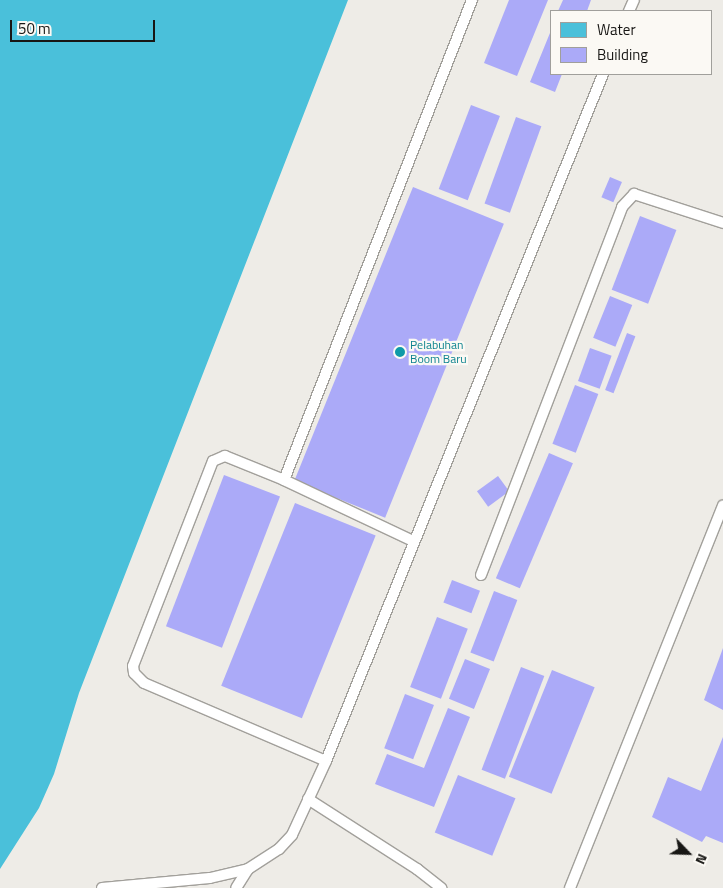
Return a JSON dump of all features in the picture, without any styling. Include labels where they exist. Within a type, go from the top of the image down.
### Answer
[{"type":"lane","points":[[284,480],[472,0]]},
{"type":"lane","points":[[102,888],[210,878],[248,869],[278,849],[292,835],[326,760],[603,75]]},
{"type":"lane","points":[[482,575],[622,207],[634,194],[723,222]]},
{"type":"lane","points":[[326,760],[144,683],[134,673],[133,666],[213,461],[225,456],[284,480],[413,541]]},
{"type":"lane","points":[[570,888],[723,506]]},
{"type":"lane","points":[[308,799],[417,869],[441,888]]},
{"type":"lane","points":[[236,888],[248,869]]},
{"type":"water","points":[[0,0],[348,0],[79,693],[54,774],[39,808],[0,869]]},
{"type":"building","points":[[509,0],[548,0],[517,76],[484,63]]},
{"type":"building","points":[[563,0],[591,0],[587,10],[558,10]]},
{"type":"building","points":[[550,33],[550,75],[562,75],[555,92],[530,82]]},
{"type":"building","points":[[471,105],[500,116],[468,200],[439,189]]},
{"type":"building","points":[[516,117],[541,126],[510,213],[485,203]]},
{"type":"building","points":[[610,177],[622,182],[613,202],[601,197]]},
{"type":"building","name":"Pelabuhan Boom Baru","points":[[413,187],[504,224],[385,518],[294,481]]},
{"type":"building","points":[[640,216],[676,230],[648,304],[612,290]]},
{"type":"building","points":[[610,296],[632,305],[615,347],[593,338]]},
{"type":"building","points":[[627,333],[635,336],[614,393],[605,390]]},
{"type":"building","points":[[590,348],[612,356],[600,389],[578,381]]},
{"type":"building","points":[[575,385],[598,394],[576,453],[552,444]]},
{"type":"building","points":[[549,453],[573,463],[520,588],[496,578]]},
{"type":"building","points":[[224,475],[280,497],[222,648],[166,626]]},
{"type":"building","points":[[498,476],[509,491],[488,507],[477,491]]},
{"type":"building","points":[[295,503],[376,536],[302,718],[221,686]]},
{"type":"building","points":[[452,580],[480,591],[471,613],[443,602]]},
{"type":"building","points":[[494,591],[517,600],[494,662],[470,653]]},
{"type":"building","points":[[437,617],[468,629],[441,699],[410,687]]},
{"type":"building","points":[[723,648],[723,710],[704,700]]},
{"type":"building","points":[[465,659],[490,669],[474,709],[449,699]]},
{"type":"building","points":[[521,667],[544,676],[505,779],[482,770]]},
{"type":"building","points":[[552,670],[595,687],[552,794],[509,777]]},
{"type":"building","points":[[405,694],[434,705],[413,759],[384,748]]},
{"type":"building","points":[[448,708],[470,717],[434,807],[375,784],[387,754],[424,768]]},
{"type":"building","points":[[723,737],[723,843],[706,836],[702,842],[652,817],[668,777],[701,791]]},
{"type":"building","points":[[458,775],[515,798],[492,856],[435,832]]},
{"type":"place","name":"Pelabuhan Boom Baru","points":[[400,352]]}]
